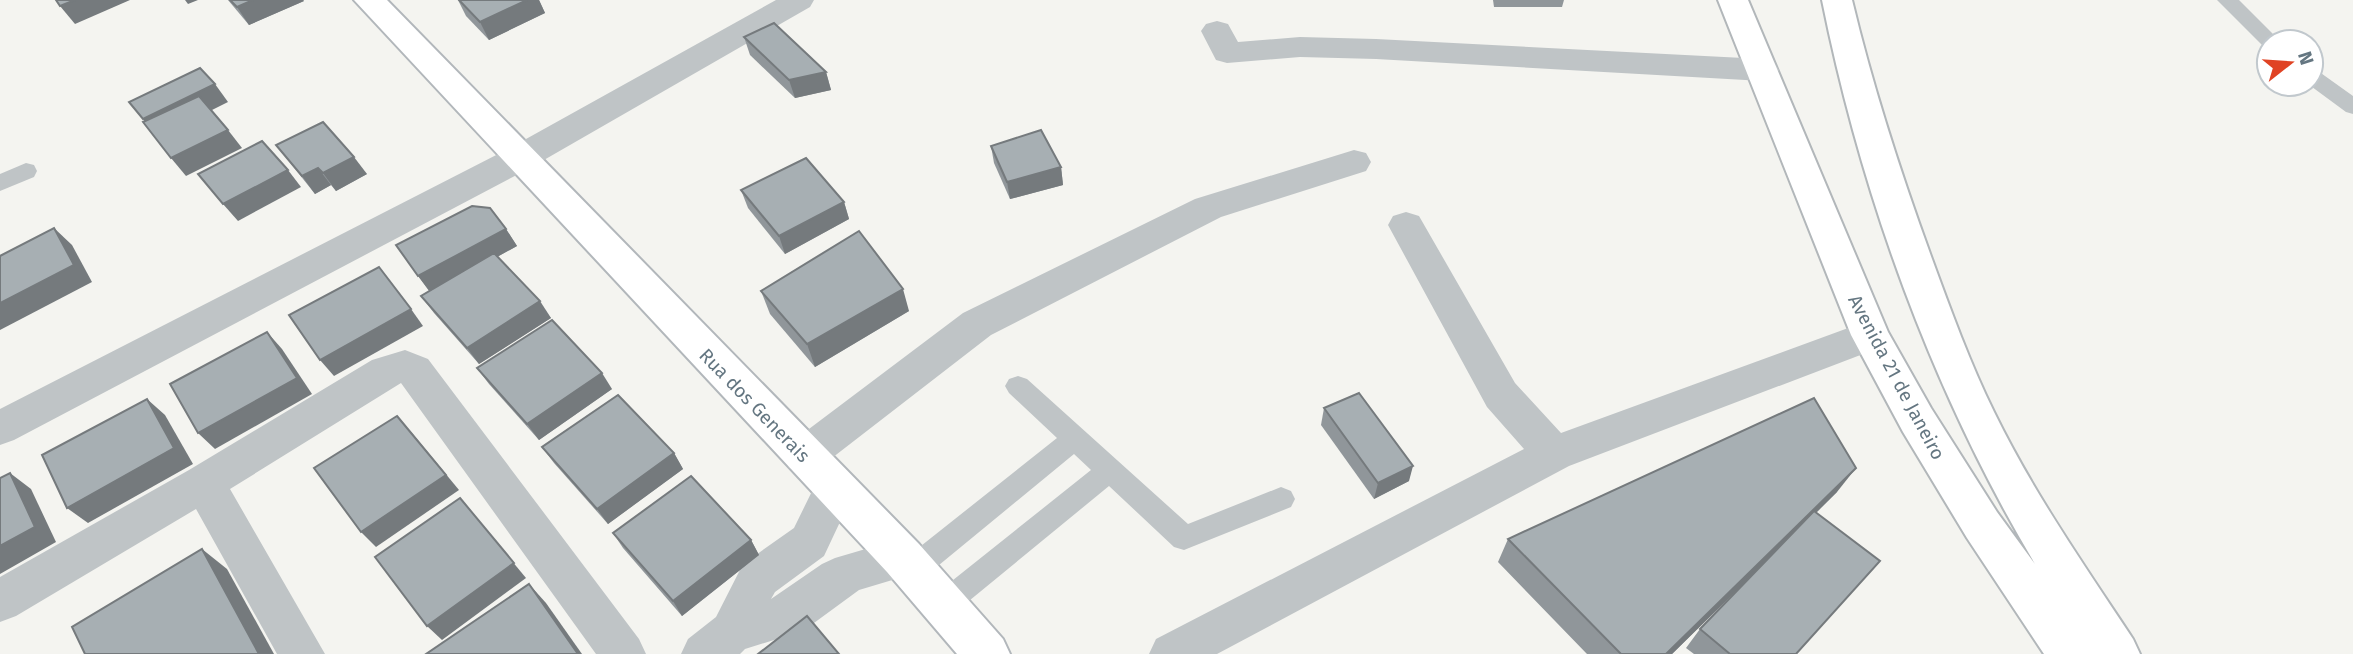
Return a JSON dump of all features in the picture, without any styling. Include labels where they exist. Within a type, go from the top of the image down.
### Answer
[{"type":"main road","name":"Rua dos Generais","points":[[369,0],[907,564],[987,654]]},
{"type":"main road","name":"Avenida 21 de Janeiro","points":[[1735,0],[1807,185],[1870,335],[1917,420],[1982,525],[2071,654]]},
{"type":"main road","points":[[1830,0],[1846,42]]},
{"type":"main road","points":[[1837,0],[1846,42],[1889,189],[1939,330],[1987,440],[2049,552],[2117,654]]},
{"type":"street","points":[[6,413],[519,159],[799,0]]},
{"type":"street","points":[[1217,31],[1227,53],[1300,47],[1756,56]]},
{"type":"street","points":[[804,456],[977,324],[1208,208],[1354,162]]},
{"type":"street","points":[[1406,225],[1501,395],[1554,454]]},
{"type":"street","points":[[1172,654],[1554,454],[1870,335]]},
{"type":"street","points":[[0,601],[204,482],[386,371],[405,366],[414,370],[623,654]]},
{"type":"street","points":[[204,482],[302,654]]},
{"type":"street","points":[[718,643],[759,578],[809,542],[834,490]]},
{"type":"street","points":[[718,643],[787,616],[838,578],[851,572],[907,564]]},
{"type":"street","points":[[754,584],[763,609],[775,616],[787,616]]},
{"type":"lane","points":[[2227,0],[2256,28]]},
{"type":"lane","points":[[2325,86],[2353,107]]},
{"type":"lane","points":[[0,183],[26,171]]},
{"type":"lane","points":[[1018,386],[1184,538],[1281,499]]},
{"type":"lane","points":[[907,564],[1076,438]]},
{"type":"lane","points":[[943,605],[1110,470]]},
{"type":"building","points":[[56,0],[75,0],[60,6]]},
{"type":"building","points":[[230,0],[253,0],[237,7]]},
{"type":"building","points":[[459,0],[527,0],[480,22]]},
{"type":"building","points":[[774,23],[826,72],[789,80],[744,37]]},
{"type":"building","points":[[200,68],[215,84],[143,119],[129,102]]},
{"type":"building","points":[[199,96],[228,130],[171,158],[143,122]]},
{"type":"building","points":[[323,122],[354,157],[323,173],[318,168],[302,176],[276,145]]},
{"type":"building","points":[[1041,130],[1061,167],[1007,182],[991,146]]},
{"type":"building","points":[[262,141],[288,170],[223,204],[198,174]]},
{"type":"building","points":[[806,158],[844,202],[779,236],[741,190]]},
{"type":"building","points":[[472,206],[490,208],[506,229],[418,276],[396,245]]},
{"type":"building","points":[[54,228],[74,265],[0,303],[0,256]]},
{"type":"building","points":[[859,231],[903,289],[807,344],[761,291]]},
{"type":"building","points":[[494,253],[540,301],[467,348],[421,296]]},
{"type":"building","points":[[379,267],[411,309],[320,360],[289,315]]},
{"type":"building","points":[[552,320],[602,373],[527,424],[477,368]]},
{"type":"building","points":[[267,332],[297,378],[198,433],[170,384]]},
{"type":"building","points":[[1359,393],[1413,466],[1378,483],[1324,408]]},
{"type":"building","points":[[618,395],[674,453],[597,509],[542,447]]},
{"type":"building","points":[[1814,398],[1856,468],[1666,654],[1621,654],[1508,539]]},
{"type":"building","points":[[147,399],[174,448],[67,508],[42,455]]},
{"type":"building","points":[[397,416],[446,475],[361,532],[314,468]]},
{"type":"building","points":[[10,473],[35,527],[0,546],[0,478]]},
{"type":"building","points":[[691,476],[751,540],[673,601],[613,533]]},
{"type":"building","points":[[460,498],[514,563],[427,626],[375,557]]},
{"type":"building","points":[[1814,511],[1880,561],[1796,654],[1730,654],[1700,629]]},
{"type":"building","points":[[202,549],[259,654],[85,654],[72,627]]},
{"type":"building","points":[[529,584],[578,654],[426,654]]},
{"type":"building","points":[[807,616],[839,654],[758,654]]}]
